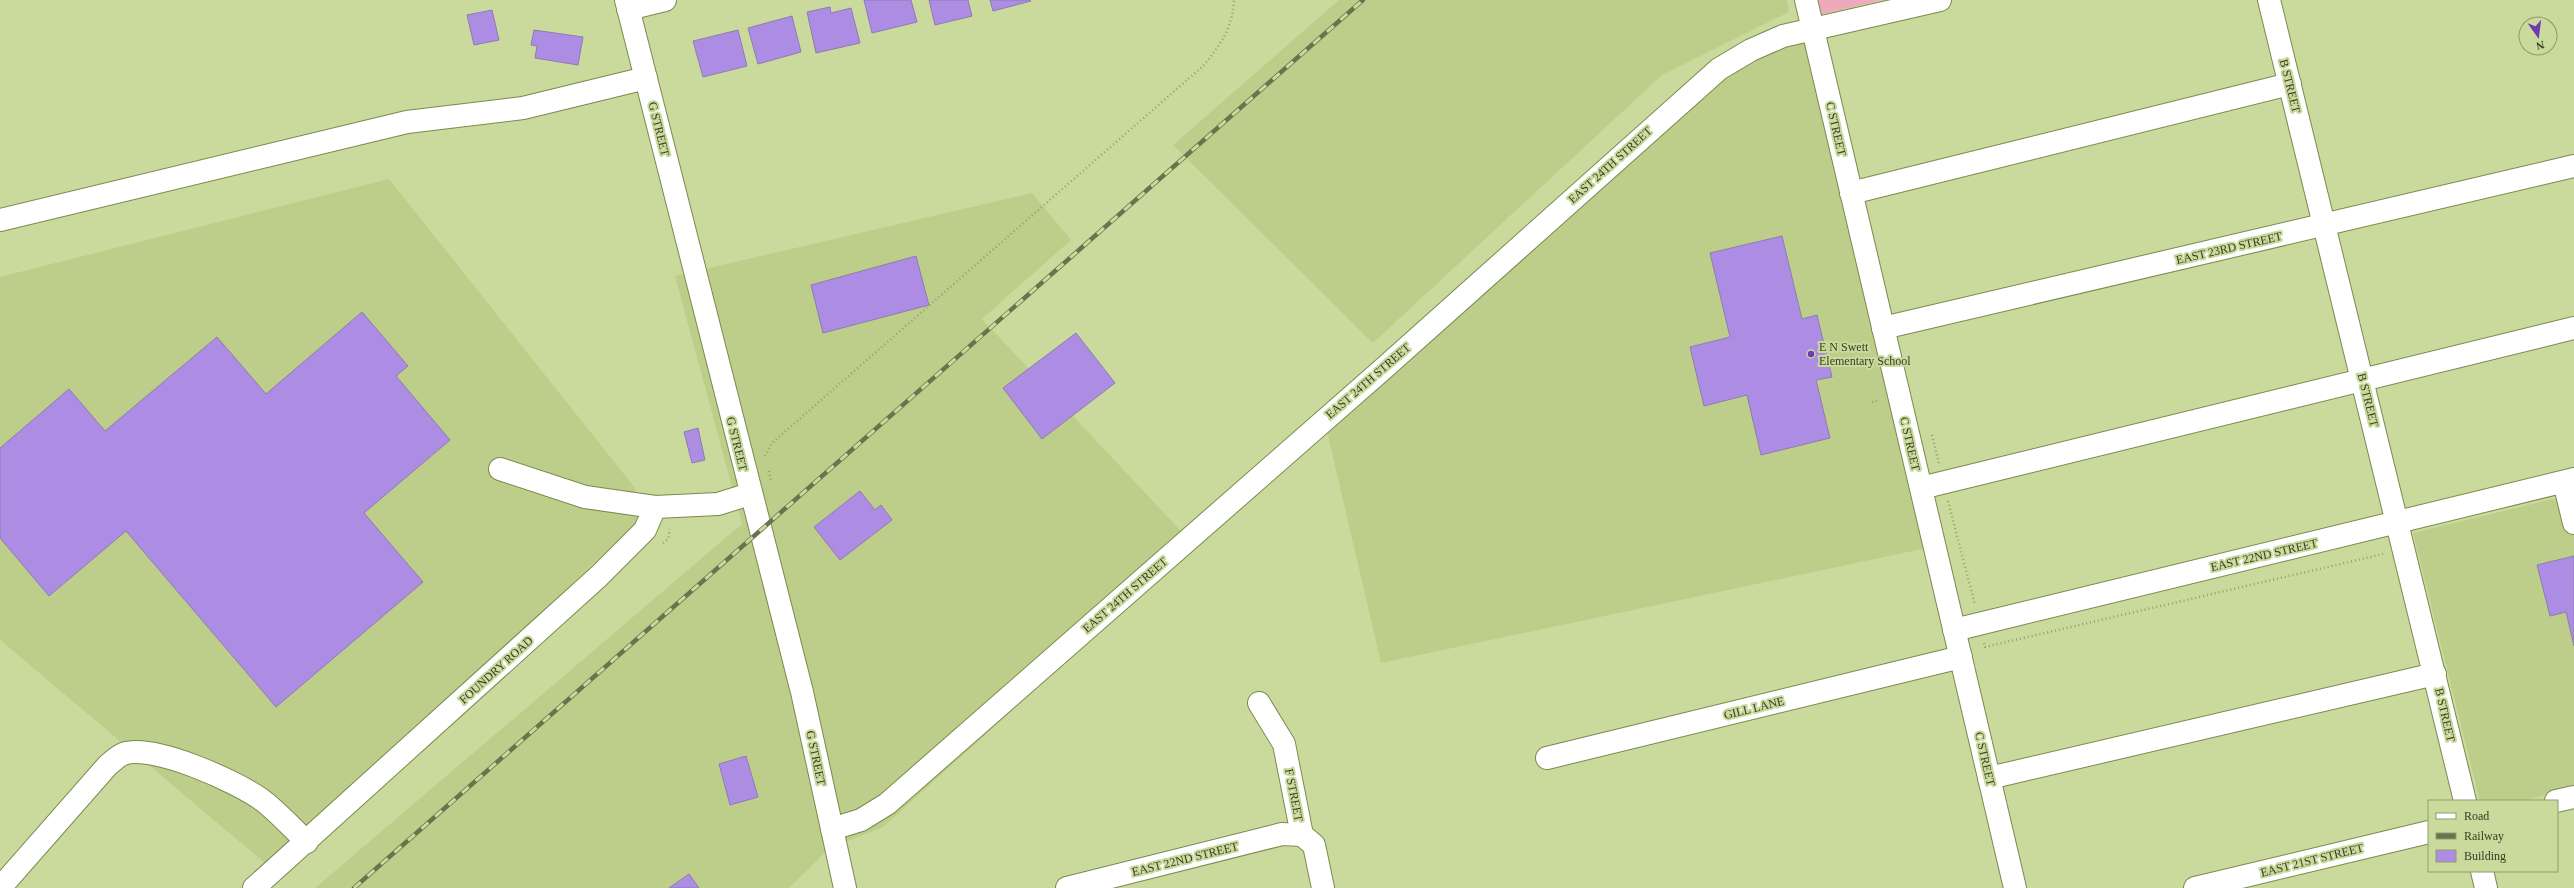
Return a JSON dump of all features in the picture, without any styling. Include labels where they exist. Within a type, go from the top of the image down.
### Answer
[{"type":"street","points":[[627,5],[665,0]]},
{"type":"street","name":"C STREET","points":[[1806,0],[2015,888]]},
{"type":"street","name":"EAST 24TH STREET","points":[[832,829],[861,820],[887,804],[1383,369],[1719,69],[1751,50],[1783,36],[1940,0]]},
{"type":"street","name":"B STREET","points":[[2269,0],[2405,549],[2465,800]]},
{"type":"street","name":"G STREET","points":[[627,5],[752,501],[802,692],[845,888]]},
{"type":"street","points":[[0,220],[407,122],[523,108],[646,78]]},
{"type":"street","points":[[1851,193],[2290,84]]},
{"type":"street","name":"EAST 23RD STREET","points":[[1883,328],[2324,226],[2574,166]]},
{"type":"street","points":[[1921,488],[2574,328]]},
{"type":"street","points":[[500,469],[585,497],[655,507],[752,501]]},
{"type":"street","points":[[2569,481],[2574,523]]},
{"type":"street","name":"EAST 22ND STREET","points":[[1954,630],[2569,481]]},
{"type":"street","name":"FOUNDRY ROAD","points":[[254,888],[307,842],[600,576],[645,530],[655,507]]},
{"type":"street","name":"GILL LANE","points":[[1547,758],[1960,657]]},
{"type":"street","points":[[1989,778],[2435,674]]},
{"type":"street","name":"F STREET","points":[[1259,703],[1284,744],[1302,835],[1314,844],[1323,888]]},
{"type":"street","points":[[0,888],[108,765],[123,754],[153,754],[193,766],[240,785],[264,801],[307,842]]},
{"type":"street","points":[[2558,801],[2574,797]]},
{"type":"street","name":"EAST 21ST STREET","points":[[2196,888],[2428,832]]},
{"type":"street","name":"EAST 22ND STREET","points":[[1067,888],[1282,834],[1302,835]]},
{"type":"street","points":[[2482,872],[2486,888]]},
{"type":"path","points":[[766,462],[764,455],[772,443],[1203,66],[1224,41],[1234,10],[1234,0]]},
{"type":"path","points":[[1930,428],[1985,647],[2405,549]]},
{"type":"path","points":[[752,501],[770,486],[769,470]]},
{"type":"shaded area","points":[[1339,0],[1787,0],[1789,12],[1662,75],[1373,343],[1173,145]]},
{"type":"shaded area","points":[[1811,0],[1882,0],[1814,16]]},
{"type":"shaded area","points":[[1803,39],[1927,548],[1381,663],[1326,427],[1728,75],[1758,56]]},
{"type":"shaded area","points":[[389,179],[635,488],[637,522],[272,869],[0,640],[0,277]]},
{"type":"shaded area","points":[[1032,193],[1071,240],[982,319],[1195,546],[883,827],[830,848],[789,888],[315,888],[742,524],[675,276]]},
{"type":"shaded area","points":[[2574,494],[2574,788],[2526,800],[2480,800],[2413,533]]},
{"type":"building","points":[[864,0],[911,0],[917,22],[872,33]]},
{"type":"building","points":[[929,0],[968,0],[972,16],[935,25]]},
{"type":"building","points":[[990,0],[1030,0],[1031,1],[993,11]]},
{"type":"building","points":[[830,7],[831,13],[851,8],[860,43],[816,53],[807,12]]},
{"type":"building","points":[[492,10],[499,40],[474,45],[467,15]]},
{"type":"building","points":[[792,16],[801,52],[758,64],[748,28]]},
{"type":"building","points":[[534,30],[583,37],[578,65],[535,58],[537,46],[531,45]]},
{"type":"building","points":[[738,30],[747,66],[703,77],[693,41]]},
{"type":"building","points":[[1782,236],[1802,319],[1817,315],[1832,377],[1816,380],[1830,438],[1761,455],[1747,395],[1704,406],[1690,347],[1730,337],[1710,253]]},
{"type":"building","points":[[916,256],[929,305],[823,333],[811,285]]},
{"type":"building","points":[[362,312],[408,366],[396,376],[450,440],[364,513],[423,582],[276,707],[126,531],[49,596],[0,538],[0,448],[69,389],[105,431],[217,337],[266,394]]},
{"type":"building","points":[[1076,333],[1115,383],[1042,439],[1003,388]]},
{"type":"building","points":[[698,428],[705,460],[692,463],[684,432]]},
{"type":"building","points":[[860,491],[875,510],[881,505],[892,520],[840,560],[814,527]]},
{"type":"building","points":[[2574,556],[2574,646],[2566,612],[2550,616],[2537,565]]},
{"type":"building","points":[[746,756],[758,797],[730,805],[719,764]]},
{"type":"building","points":[[689,874],[699,888],[669,888]]},
{"type":"railway","points":[[354,888],[1363,0]]},
{"type":"place","name":"E N Swett Elementary School","points":[[1811,354]]}]
